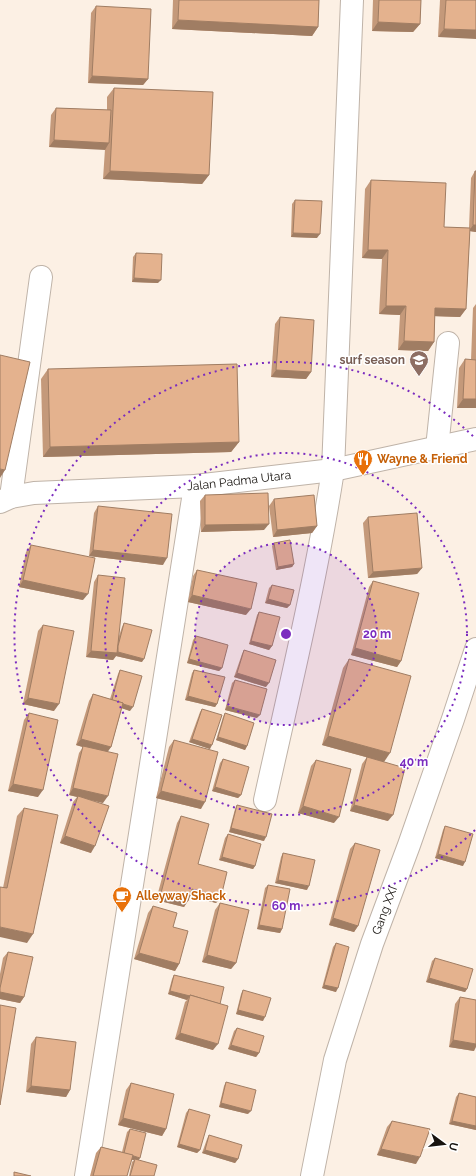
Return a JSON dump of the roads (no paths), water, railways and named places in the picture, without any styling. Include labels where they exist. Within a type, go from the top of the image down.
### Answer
[{"type":"street","points":[[265,800],[316,569],[334,470],[352,0]]},
{"type":"street","points":[[3,504],[40,277]]},
{"type":"street","points":[[437,448],[448,344]]},
{"type":"street","name":"Jalan Padma Utara","points":[[3,504],[56,492],[195,486],[334,470],[476,439]]},
{"type":"street","points":[[86,1176],[195,486]]},
{"type":"street","name":"Gang XXI","points":[[312,1176],[335,1060],[372,944],[409,845],[476,649]]},
{"type":"place","name":"surf season","points":[[419,377]]},
{"type":"place","name":"Wayne & Friend","points":[[363,476]]},
{"type":"place","name":"Alleyway Shack","points":[[122,913]]}]
